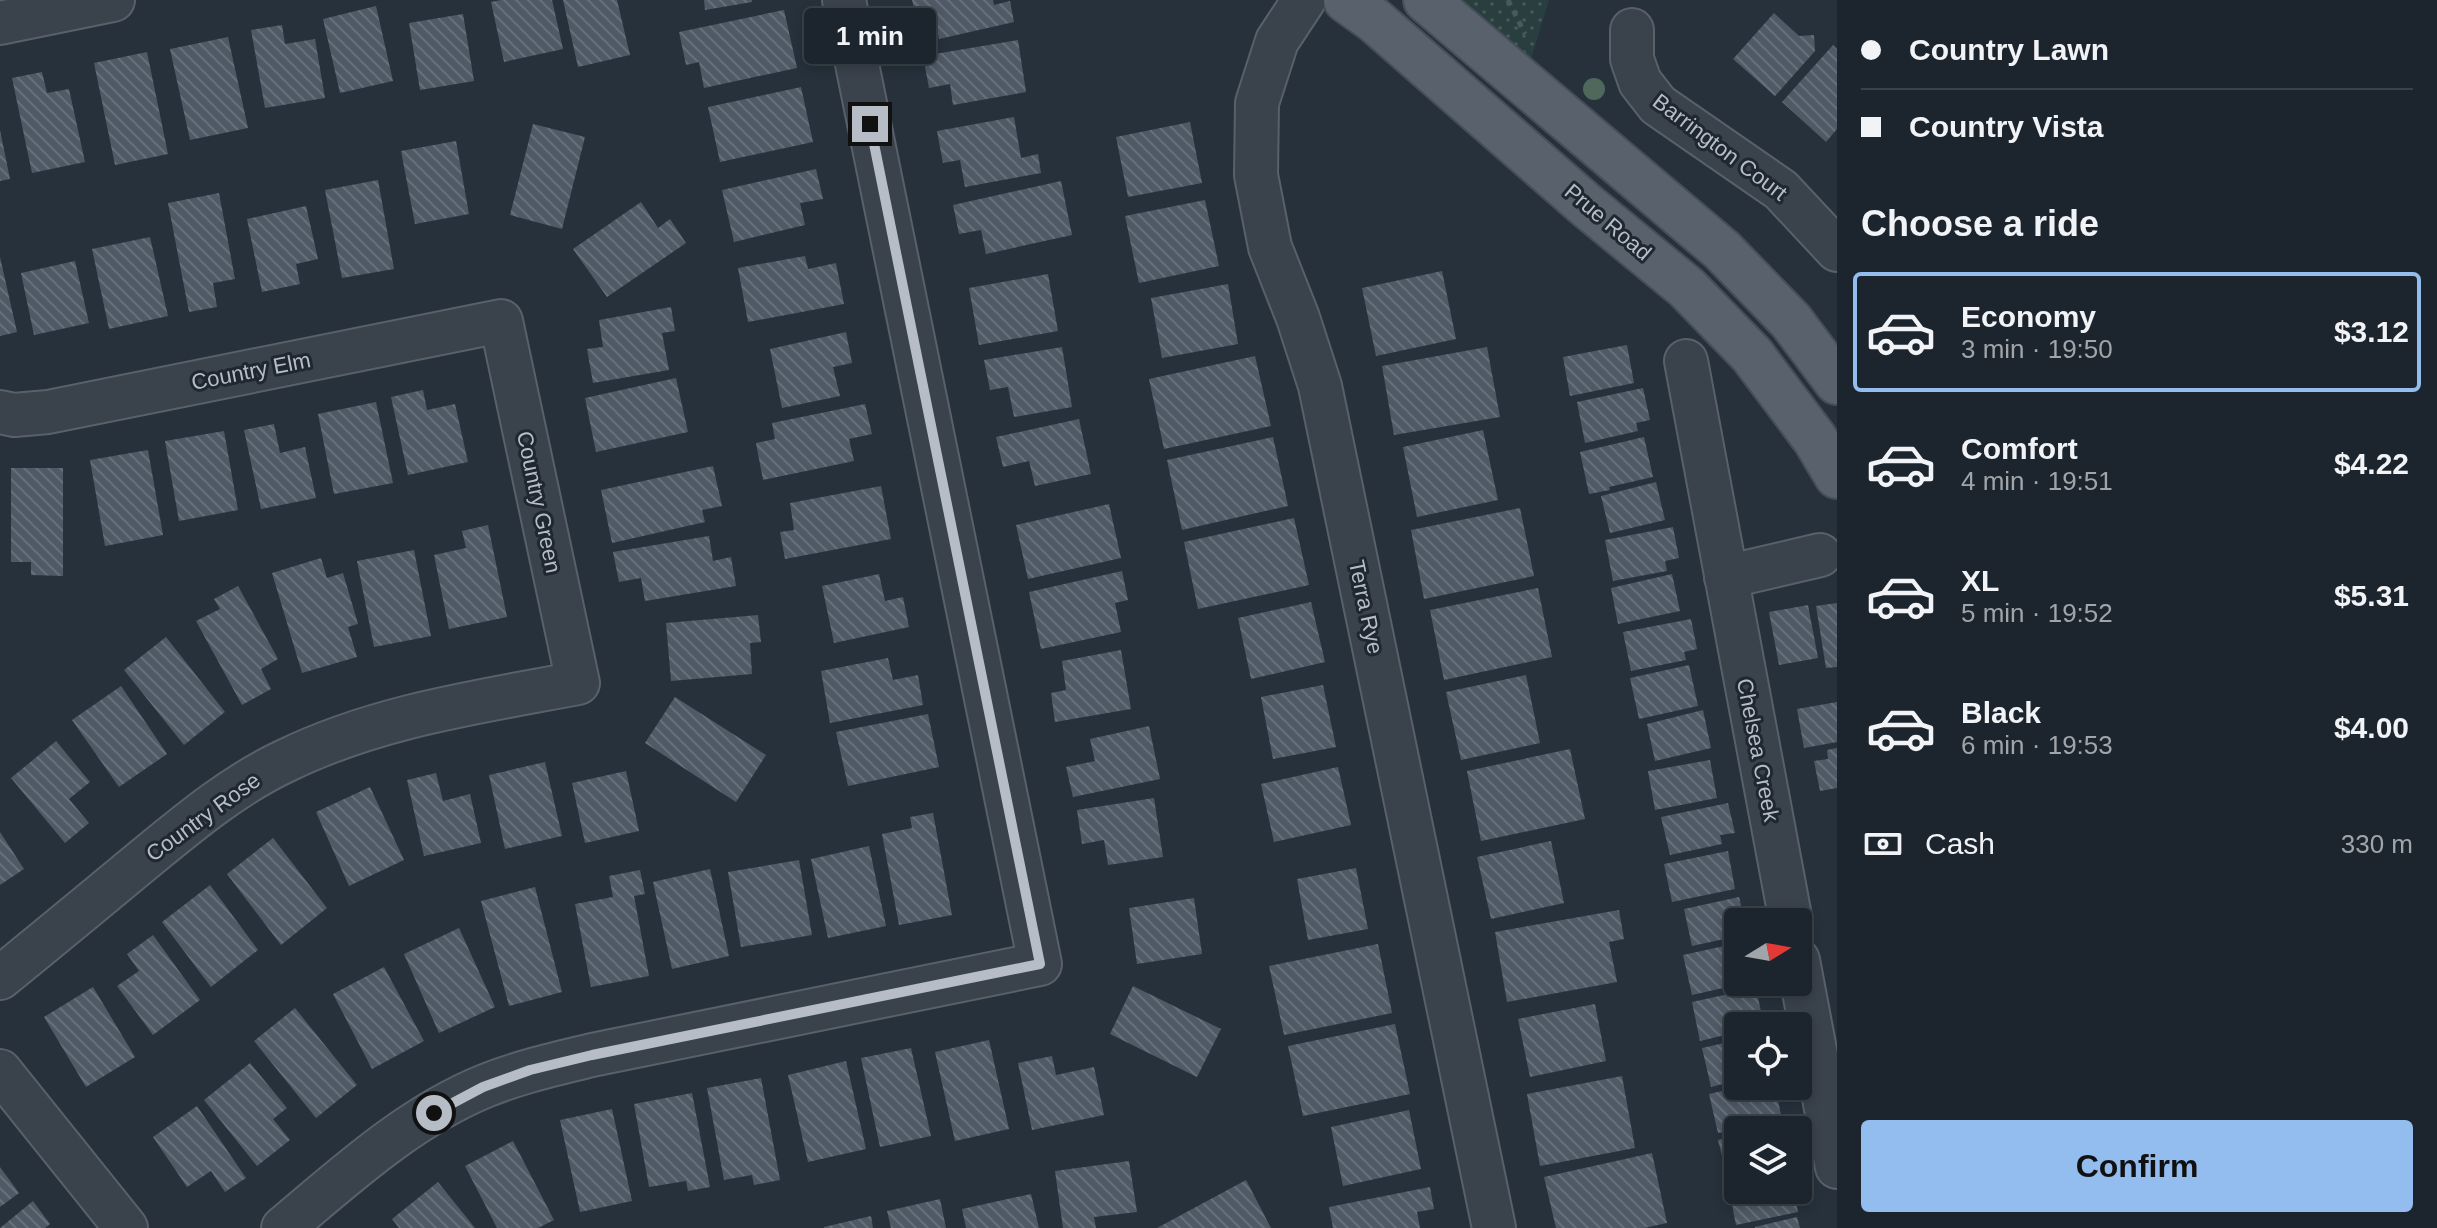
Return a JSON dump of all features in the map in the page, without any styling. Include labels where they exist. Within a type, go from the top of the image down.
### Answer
[{"type":"main road","name":"Prue Road","points":[[1346,0],[1374,20],[1586,205],[1687,288],[1752,355],[1815,439],[1837,476]]},
{"type":"main road","points":[[1426,0],[1722,250],[1791,321],[1837,382]]},
{"type":"street","points":[[0,23],[113,0]]},
{"type":"street","points":[[283,1228],[393,1139],[483,1087],[506,1078],[592,1055],[1040,964],[844,0]]},
{"type":"street","name":"Terra Rye","points":[[1304,0],[1277,41],[1257,103],[1256,175],[1270,247],[1320,386],[1494,1228]]},
{"type":"street","name":"Barrington Court","points":[[1632,30],[1632,59],[1640,82],[1658,105],[1781,190],[1832,234]]},
{"type":"street","name":"Country Elm","points":[[0,412],[14,415],[48,412],[501,321]]},
{"type":"street","name":"Country Green","points":[[501,321],[578,683]]},
{"type":"street","name":"Chelsea Creek","points":[[1686,361],[1788,908]]},
{"type":"street","points":[[1726,577],[1820,555]]},
{"type":"street","name":"Country Rose","points":[[0,978],[193,820],[237,788],[283,762],[332,740],[430,711],[578,683]]},
{"type":"street","points":[[1805,996],[1837,1167]]},
{"type":"street","points":[[0,1071],[126,1228]]},
{"type":"path","points":[[1508,0],[1528,39]]},
{"type":"green space","points":[[1454,0],[1549,0],[1531,59]]},
{"type":"building","points":[[552,0],[563,49],[504,62],[491,2]]},
{"type":"building","points":[[563,0],[617,0],[630,55],[578,67]]},
{"type":"building","points":[[704,0],[752,0],[752,2],[705,10]]},
{"type":"building","points":[[912,0],[993,0],[994,5],[1010,1],[1014,22],[939,39],[934,13],[916,17]]},
{"type":"building","points":[[376,6],[393,81],[340,93],[323,19]]},
{"type":"building","points":[[784,10],[797,68],[704,88],[699,62],[686,65],[679,32]]},
{"type":"building","points":[[1774,13],[1799,36],[1814,35],[1815,51],[1775,96],[1733,59]]},
{"type":"building","points":[[463,14],[474,81],[420,90],[409,23]]},
{"type":"building","points":[[282,25],[285,44],[315,39],[325,98],[265,108],[251,30]]},
{"type":"building","points":[[228,37],[248,128],[190,140],[170,49]]},
{"type":"building","points":[[1018,40],[1026,92],[953,105],[950,84],[929,88],[923,56]]},
{"type":"building","points":[[1833,45],[1837,49],[1837,129],[1826,142],[1782,102]]},
{"type":"building","points":[[147,52],[168,154],[115,165],[94,63]]},
{"type":"building","points":[[42,72],[47,93],[69,89],[85,162],[32,173],[12,78]]},
{"type":"building","points":[[801,87],[813,142],[720,162],[708,107]]},
{"type":"building","points":[[1014,117],[1021,158],[1038,154],[1041,173],[965,187],[960,160],[943,163],[937,131]]},
{"type":"building","points":[[1190,122],[1202,183],[1128,197],[1116,137]]},
{"type":"building","points":[[533,124],[585,137],[562,229],[510,215]]},
{"type":"building","points":[[0,130],[10,179],[0,181]]},
{"type":"building","points":[[456,141],[469,214],[415,224],[401,151]]},
{"type":"building","points":[[816,169],[823,199],[800,203],[805,225],[734,242],[722,190]]},
{"type":"building","points":[[378,180],[394,269],[342,278],[325,190]]},
{"type":"building","points":[[1061,181],[1072,235],[986,254],[981,230],[959,234],[953,205]]},
{"type":"building","points":[[219,193],[235,279],[213,283],[217,307],[189,312],[168,203]]},
{"type":"building","points":[[1205,200],[1219,266],[1139,283],[1125,216]]},
{"type":"building","points":[[641,202],[658,228],[670,219],[686,243],[607,297],[573,249]]},
{"type":"building","points":[[306,206],[318,259],[296,264],[300,284],[262,292],[247,219]]},
{"type":"building","points":[[150,237],[168,316],[109,329],[92,249]]},
{"type":"building","points":[[805,256],[808,269],[836,263],[844,304],[748,322],[738,268]]},
{"type":"building","points":[[0,257],[17,332],[0,336]]},
{"type":"building","points":[[75,261],[89,323],[34,335],[21,273]]},
{"type":"building","points":[[1442,271],[1456,339],[1376,356],[1362,288]]},
{"type":"building","points":[[1048,274],[1058,331],[979,345],[969,288]]},
{"type":"building","points":[[1228,284],[1238,344],[1162,358],[1151,298]]},
{"type":"building","points":[[671,307],[675,331],[662,333],[669,370],[593,383],[587,349],[603,347],[599,320]]},
{"type":"building","points":[[846,332],[852,363],[833,367],[840,396],[782,408],[770,349]]},
{"type":"building","points":[[1627,345],[1634,383],[1570,396],[1563,357]]},
{"type":"building","points":[[1062,347],[1072,407],[1014,417],[1008,387],[990,390],[984,360]]},
{"type":"building","points":[[1487,347],[1500,417],[1394,435],[1382,366]]},
{"type":"building","points":[[1255,356],[1271,426],[1164,449],[1149,379]]},
{"type":"building","points":[[676,378],[688,432],[596,452],[585,398]]},
{"type":"building","points":[[1643,388],[1650,420],[1636,423],[1638,431],[1585,443],[1577,402]]},
{"type":"building","points":[[423,390],[427,410],[455,404],[468,462],[408,475],[391,397]]},
{"type":"building","points":[[376,402],[393,483],[334,494],[318,414]]},
{"type":"building","points":[[865,404],[872,434],[849,439],[854,461],[763,480],[756,443],[775,439],[772,423]]},
{"type":"building","points":[[1079,419],[1091,474],[1035,486],[1029,461],[1003,467],[996,437]]},
{"type":"building","points":[[274,424],[280,453],[305,447],[316,498],[261,509],[244,430]]},
{"type":"building","points":[[1483,430],[1498,500],[1417,517],[1403,447]]},
{"type":"building","points":[[224,431],[238,510],[179,521],[165,441]]},
{"type":"building","points":[[1273,437],[1288,506],[1182,530],[1167,460]]},
{"type":"building","points":[[1644,437],[1653,477],[1589,494],[1580,452]]},
{"type":"building","points":[[148,450],[163,535],[105,546],[90,460]]},
{"type":"building","points":[[713,466],[722,506],[702,510],[705,522],[612,543],[601,490]]},
{"type":"building","points":[[11,468],[63,468],[63,576],[31,575],[31,562],[11,562]]},
{"type":"building","points":[[1656,482],[1665,520],[1610,533],[1601,496]]},
{"type":"building","points":[[881,486],[891,539],[785,559],[780,532],[794,530],[790,503]]},
{"type":"building","points":[[1109,504],[1121,558],[1028,579],[1016,525]]},
{"type":"building","points":[[1520,508],[1534,576],[1424,599],[1411,530]]},
{"type":"building","points":[[1294,518],[1309,585],[1198,609],[1184,542]]},
{"type":"building","points":[[488,525],[507,617],[449,629],[434,555],[466,548],[462,531]]},
{"type":"building","points":[[1673,527],[1679,558],[1665,561],[1667,571],[1613,581],[1605,540]]},
{"type":"building","points":[[709,536],[713,561],[731,557],[736,586],[645,601],[641,578],[619,582],[613,552]]},
{"type":"building","points":[[414,550],[431,636],[374,647],[357,561]]},
{"type":"building","points":[[321,558],[327,578],[343,573],[358,624],[348,627],[357,657],[302,673],[272,573]]},
{"type":"building","points":[[1122,571],[1128,600],[1115,603],[1121,632],[1041,649],[1029,592]]},
{"type":"building","points":[[879,574],[885,601],[903,597],[909,627],[834,643],[822,586]]},
{"type":"building","points":[[1672,574],[1680,611],[1618,624],[1611,588]]},
{"type":"building","points":[[238,586],[278,659],[261,669],[271,689],[242,705],[196,621],[220,609],[214,599]]},
{"type":"building","points":[[1538,588],[1552,657],[1444,680],[1430,610]]},
{"type":"building","points":[[1311,602],[1325,662],[1251,679],[1238,618]]},
{"type":"building","points":[[1837,603],[1837,667],[1826,668],[1816,606]]},
{"type":"building","points":[[1808,605],[1818,658],[1779,665],[1769,612]]},
{"type":"building","points":[[758,615],[761,642],[750,643],[752,674],[671,681],[666,623]]},
{"type":"building","points":[[1691,619],[1697,649],[1684,652],[1686,660],[1631,671],[1623,632]]},
{"type":"building","points":[[166,637],[225,712],[184,745],[124,670]]},
{"type":"building","points":[[1121,650],[1131,709],[1055,722],[1051,693],[1066,690],[1062,661]]},
{"type":"building","points":[[888,658],[893,680],[918,675],[923,705],[830,723],[821,671]]},
{"type":"building","points":[[1689,665],[1698,706],[1639,719],[1630,678]]},
{"type":"building","points":[[1526,675],[1540,743],[1461,760],[1446,692]]},
{"type":"building","points":[[1323,685],[1336,747],[1273,759],[1261,697]]},
{"type":"building","points":[[121,686],[167,754],[119,787],[72,720]]},
{"type":"building","points":[[675,697],[766,755],[736,802],[645,743]]},
{"type":"building","points":[[1837,702],[1837,742],[1804,748],[1797,709]]},
{"type":"building","points":[[1703,710],[1711,748],[1655,761],[1647,724]]},
{"type":"building","points":[[928,714],[939,767],[848,786],[836,732]]},
{"type":"building","points":[[1149,726],[1160,779],[1073,797],[1066,767],[1095,761],[1090,739]]},
{"type":"building","points":[[56,741],[90,782],[69,799],[89,823],[65,843],[11,778]]},
{"type":"building","points":[[1837,748],[1837,788],[1820,791],[1814,761],[1828,759],[1827,750]]},
{"type":"building","points":[[1570,749],[1585,819],[1481,841],[1467,771]]},
{"type":"building","points":[[1710,760],[1717,798],[1655,810],[1648,771]]},
{"type":"building","points":[[545,762],[562,836],[505,849],[489,775]]},
{"type":"building","points":[[1338,767],[1351,825],[1274,842],[1261,784]]},
{"type":"building","points":[[626,771],[639,831],[585,843],[572,783]]},
{"type":"building","points":[[436,773],[443,801],[470,794],[481,843],[424,856],[407,780]]},
{"type":"building","points":[[370,787],[404,860],[349,886],[316,812]]},
{"type":"building","points":[[1154,798],[1163,857],[1108,865],[1104,840],[1082,844],[1077,810]]},
{"type":"building","points":[[1728,803],[1735,833],[1720,835],[1722,844],[1670,855],[1661,817]]},
{"type":"building","points":[[933,813],[952,915],[899,925],[882,834],[912,828],[910,817]]},
{"type":"building","points":[[0,832],[24,869],[0,885]]},
{"type":"building","points":[[273,838],[327,908],[281,945],[227,874]]},
{"type":"building","points":[[1551,841],[1564,903],[1491,919],[1477,857]]},
{"type":"building","points":[[869,846],[886,926],[828,938],[811,859]]},
{"type":"building","points":[[1728,851],[1735,889],[1672,902],[1664,864]]},
{"type":"building","points":[[799,860],[812,935],[741,947],[728,872]]},
{"type":"building","points":[[1356,868],[1368,929],[1308,940],[1297,879]]},
{"type":"building","points":[[710,869],[729,956],[672,969],[653,882]]},
{"type":"building","points":[[640,870],[645,894],[634,896],[649,976],[591,987],[575,904],[613,897],[609,876]]},
{"type":"building","points":[[210,885],[258,950],[211,987],[162,922]]},
{"type":"building","points":[[535,887],[562,992],[509,1006],[481,901]]},
{"type":"building","points":[[1739,897],[1742,908],[1724,908],[1724,939],[1692,946],[1684,909]]},
{"type":"building","points":[[1194,898],[1202,954],[1137,964],[1129,908]]},
{"type":"building","points":[[1619,910],[1624,939],[1609,942],[1617,982],[1507,1002],[1495,932]]},
{"type":"building","points":[[459,928],[495,1007],[439,1033],[404,954]]},
{"type":"building","points":[[153,935],[200,1000],[153,1035],[117,986],[139,971],[127,954]]},
{"type":"building","points":[[1378,944],[1392,1013],[1284,1035],[1269,966]]},
{"type":"building","points":[[1724,946],[1724,988],[1692,995],[1683,955]]},
{"type":"building","points":[[384,967],[424,1041],[372,1069],[333,994]]},
{"type":"building","points":[[1133,986],[1221,1029],[1197,1077],[1110,1034]]},
{"type":"building","points":[[93,987],[135,1057],[86,1087],[44,1017]]},
{"type":"building","points":[[1724,995],[1758,996],[1761,1012],[1724,1012],[1724,1035],[1700,1041],[1692,1002]]},
{"type":"building","points":[[1595,1004],[1606,1061],[1530,1077],[1518,1019]]},
{"type":"building","points":[[295,1008],[357,1085],[316,1118],[254,1041]]},
{"type":"building","points":[[1395,1024],[1410,1094],[1303,1116],[1288,1046]]},
{"type":"building","points":[[989,1040],[1009,1129],[955,1141],[935,1052]]},
{"type":"building","points":[[1724,1043],[1724,1084],[1711,1087],[1702,1048]]},
{"type":"building","points":[[911,1048],[931,1136],[880,1147],[861,1058]]},
{"type":"building","points":[[1052,1056],[1056,1075],[1094,1067],[1104,1115],[1032,1130],[1018,1063]]},
{"type":"building","points":[[846,1061],[866,1149],[808,1162],[788,1075]]},
{"type":"building","points":[[250,1063],[287,1108],[273,1119],[290,1140],[257,1166],[204,1100]]},
{"type":"building","points":[[1622,1076],[1635,1148],[1540,1166],[1527,1094]]},
{"type":"building","points":[[761,1078],[780,1180],[754,1185],[752,1175],[724,1180],[707,1088]]},
{"type":"building","points":[[1724,1091],[1724,1100],[1778,1100],[1781,1116],[1724,1116],[1724,1132],[1718,1133],[1709,1094]]},
{"type":"building","points":[[692,1093],[710,1187],[688,1191],[686,1181],[649,1187],[634,1104]]},
{"type":"building","points":[[197,1106],[246,1178],[225,1192],[211,1171],[187,1187],[153,1137]]},
{"type":"building","points":[[612,1109],[632,1201],[580,1212],[560,1120]]},
{"type":"building","points":[[1409,1110],[1421,1169],[1343,1186],[1331,1127]]},
{"type":"building","points":[[1724,1138],[1724,1163],[1718,1140]]},
{"type":"building","points":[[513,1141],[554,1220],[538,1228],[497,1228],[465,1166]]},
{"type":"building","points":[[1652,1153],[1667,1223],[1644,1228],[1556,1228],[1544,1177]]},
{"type":"building","points":[[1129,1161],[1137,1212],[1094,1217],[1096,1228],[1063,1228],[1055,1171]]},
{"type":"building","points":[[0,1167],[19,1193],[0,1207]]},
{"type":"building","points":[[1246,1180],[1271,1228],[1157,1228]]},
{"type":"building","points":[[438,1182],[475,1228],[399,1228],[392,1219]]},
{"type":"building","points":[[1430,1187],[1434,1209],[1417,1212],[1420,1228],[1333,1228],[1329,1207]]},
{"type":"building","points":[[1031,1194],[1039,1228],[966,1228],[962,1209]]},
{"type":"building","points":[[940,1199],[946,1228],[891,1228],[887,1211]]},
{"type":"building","points":[[33,1201],[50,1224],[45,1228],[0,1228]]},
{"type":"building","points":[[1732,1204],[1797,1204],[1798,1212],[1736,1225]]},
{"type":"building","points":[[871,1216],[873,1228],[824,1228],[824,1227]]},
{"type":"building","points":[[1797,1217],[1800,1228],[1755,1228],[1755,1227]]},
{"type":"route","points":[[434,1113],[483,1087],[530,1070],[1040,964],[870,124]]}]
